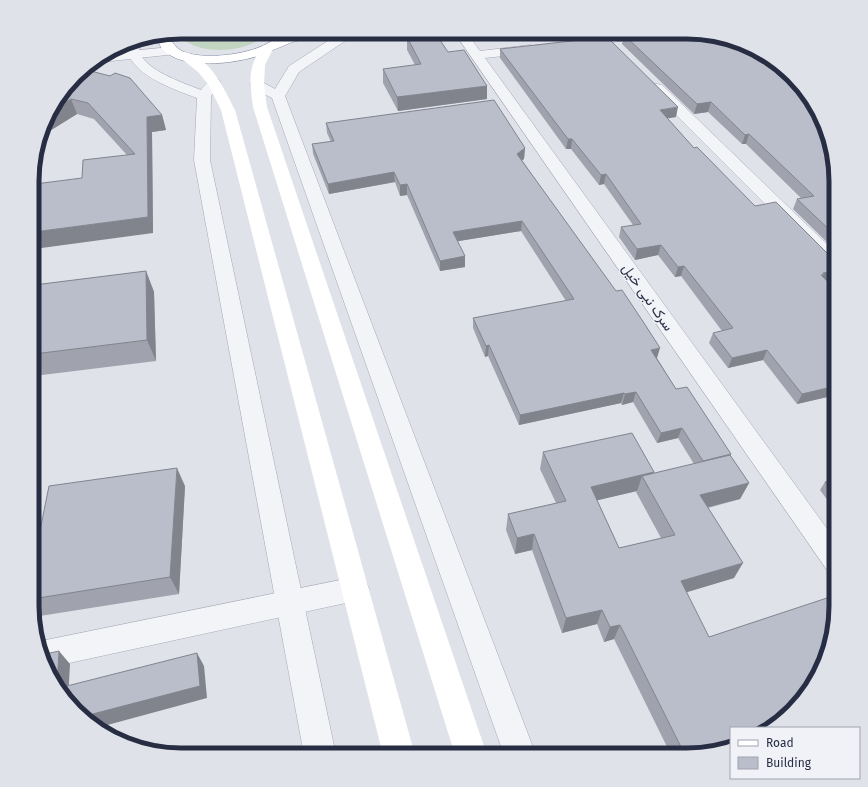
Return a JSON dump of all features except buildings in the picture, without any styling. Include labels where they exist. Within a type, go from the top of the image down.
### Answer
[{"type":"main road","points":[[162,40],[162,43],[203,69],[209,90],[228,110],[397,748]]},
{"type":"main road","points":[[178,54],[204,59],[227,59],[249,55],[278,41]]},
{"type":"main road","points":[[278,41],[258,64],[257,85],[260,108],[469,748]]},
{"type":"street","points":[[278,96],[294,69],[338,39]]},
{"type":"street","name":"سرک نبی خیل","points":[[465,39],[476,55],[501,103],[829,552]]},
{"type":"street","points":[[569,44],[607,39],[618,50]]},
{"type":"street","points":[[134,47],[178,54]]},
{"type":"street","points":[[476,55],[546,47]]},
{"type":"street","points":[[133,48],[144,67],[174,84],[209,90],[202,160],[319,748]]},
{"type":"street","points":[[646,77],[829,257]]},
{"type":"street","points":[[257,85],[278,96],[517,748]]},
{"type":"street","points":[[48,654],[355,590]]},
{"type":"green space","points":[[183,39],[260,39],[239,48],[226,50],[202,48]]}]
